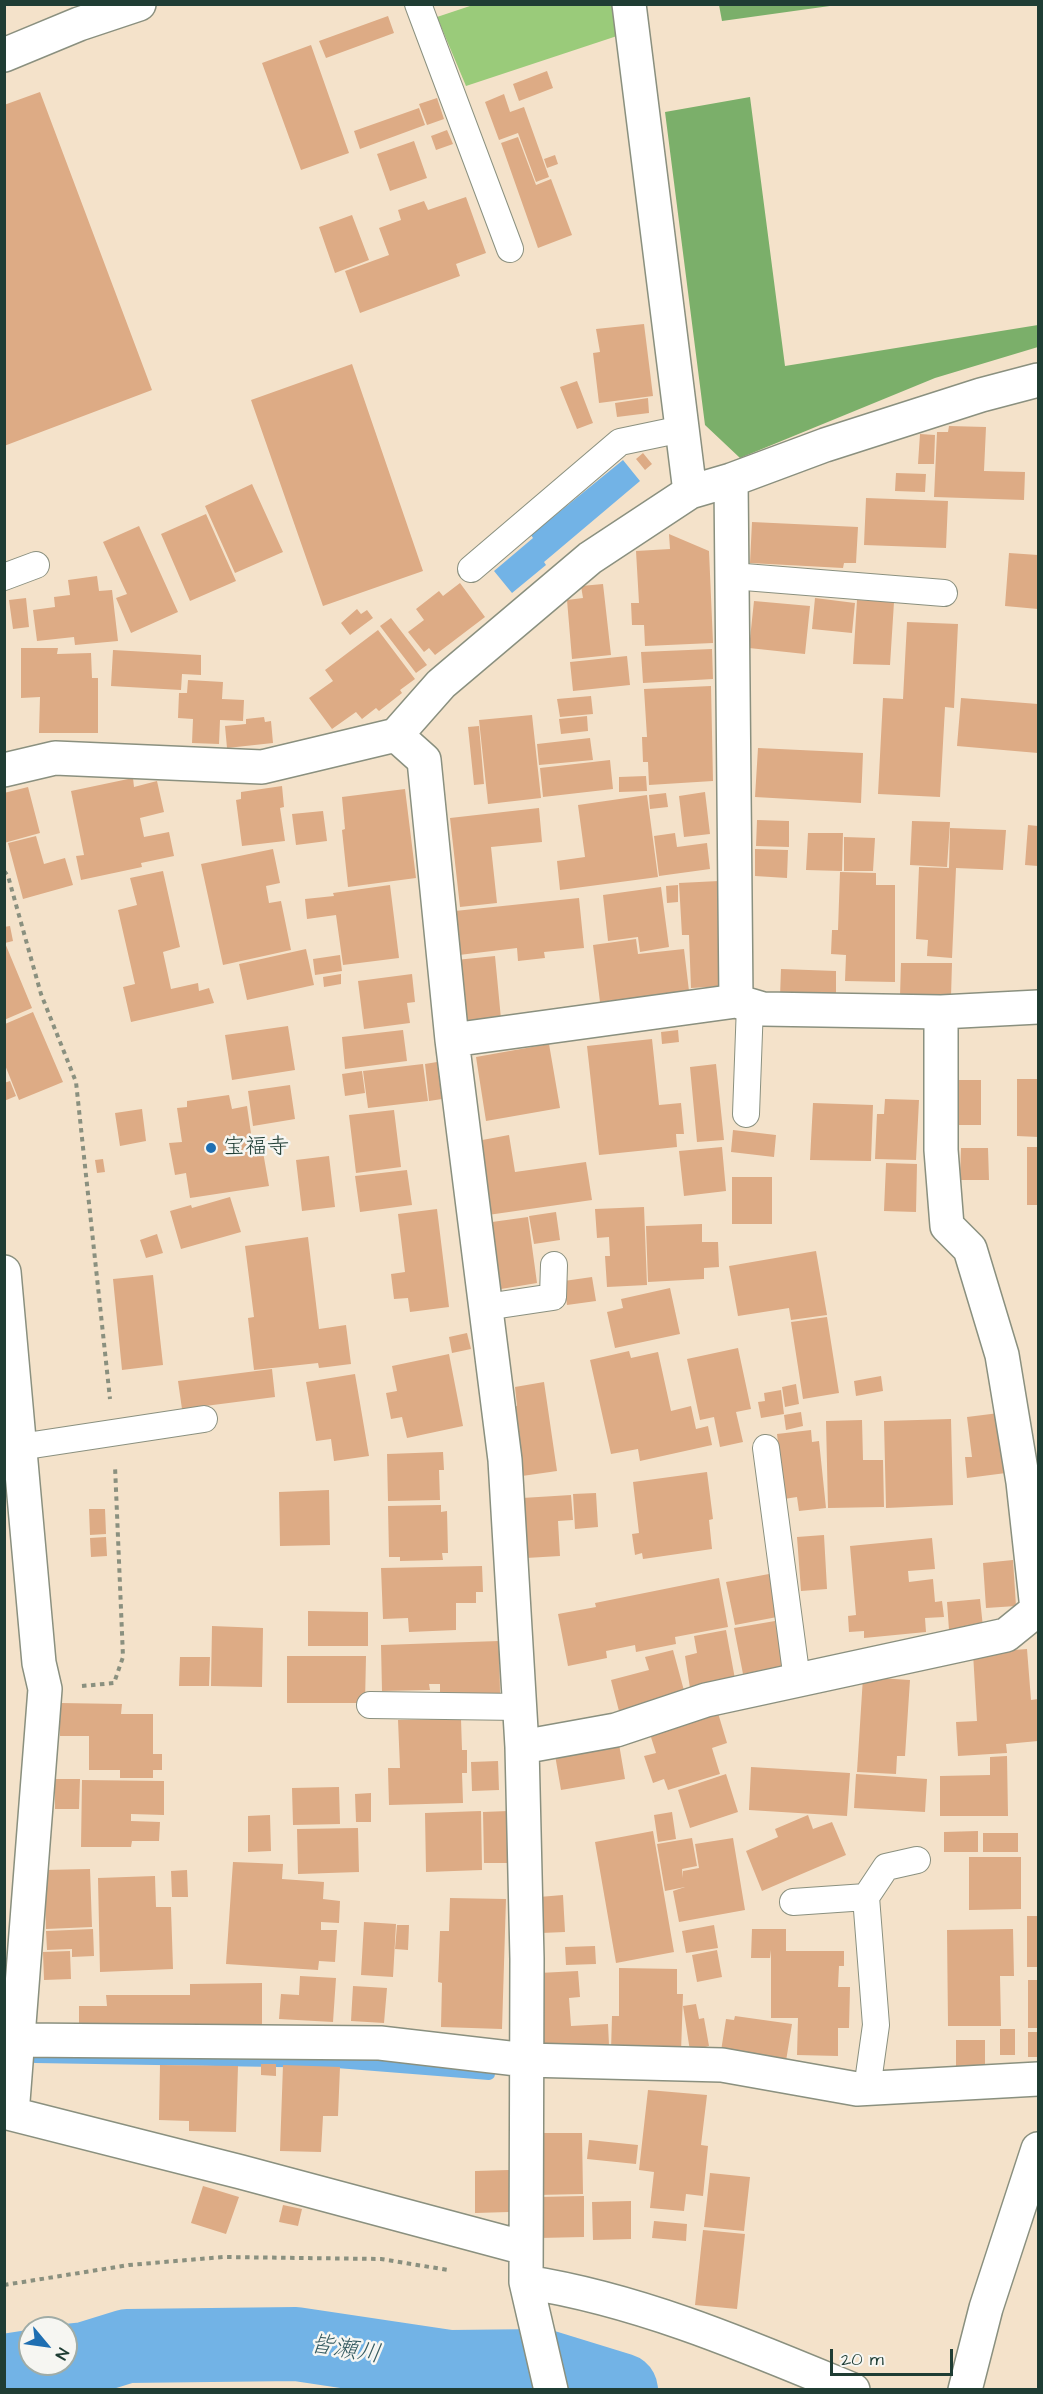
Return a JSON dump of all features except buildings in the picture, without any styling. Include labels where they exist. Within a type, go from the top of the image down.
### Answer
[{"type":"street","points":[[4,55],[79,24],[139,4]]},
{"type":"street","points":[[629,4],[690,492]]},
{"type":"street","points":[[4,770],[55,758],[262,767],[396,735],[441,684],[590,558],[690,492],[731,480],[825,445],[981,395],[1038,380]]},
{"type":"street","points":[[731,480],[743,1003]]},
{"type":"street","points":[[396,735],[423,760],[452,1040],[505,1460],[522,1747],[526,2282],[551,2390]]},
{"type":"street","points":[[452,1040],[743,1003],[763,1009],[941,1012],[1038,1007]]},
{"type":"street","points":[[522,1747],[616,1730],[706,1700],[1006,1635],[1038,1609],[1023,1482],[1002,1355],[970,1249],[946,1226],[941,1150],[941,1012]]},
{"type":"street","points":[[4,1272],[39,1663],[45,1689],[17,2040],[8,2113],[525,2248]]},
{"type":"street","points":[[17,2040],[380,2043],[526,2060],[722,2065],[857,2089],[1038,2079]]},
{"type":"street","points":[[966,2390],[986,2308],[1038,2149]]},
{"type":"street","points":[[526,2282],[565,2288],[707,2330],[853,2390]]},
{"type":"lane","points":[[418,4],[510,249]]},
{"type":"lane","points":[[471,569],[620,442],[682,429]]},
{"type":"lane","points":[[4,577],[36,565]]},
{"type":"lane","points":[[732,576],[944,593]]},
{"type":"lane","points":[[743,1003],[746,1114]]},
{"type":"lane","points":[[486,1307],[553,1298],[554,1265]]},
{"type":"lane","points":[[21,1447],[204,1419]]},
{"type":"lane","points":[[766,1448],[796,1680]]},
{"type":"lane","points":[[370,1706],[520,1707]]},
{"type":"lane","points":[[867,2088],[876,2025],[866,1897],[886,1867],[917,1860]]},
{"type":"lane","points":[[793,1902],[866,1897]]},
{"type":"path","points":[[4,871],[8,876],[41,994],[76,1082],[114,1433],[123,1657],[114,1683],[45,1689]]},
{"type":"path","points":[[4,2285],[129,2265],[223,2257],[381,2259],[459,2271]]},
{"type":"green space","points":[[719,4],[837,5],[722,21]]},
{"type":"green space","points":[[473,5],[613,5],[617,36],[466,86],[437,17]]},
{"type":"green space","points":[[750,97],[785,366],[1038,325],[1038,347],[935,378],[740,458],[705,425],[665,112]]},
{"type":"water","points":[[623,460],[640,481],[544,562],[546,565],[512,593],[494,571],[533,538],[531,535]]},
{"type":"waterway","points":[[35,2057],[337,2062],[489,2074]]},
{"type":"waterway","name":"皆瀬川","points":[[78,2360],[127,2346],[296,2344],[450,2367],[543,2366],[621,2390]]},
{"type":"waterway","name":"皆瀬川","points":[[4,2371],[18,2369]]},
{"type":"place","name":"宝福寺","points":[[211,1148]]}]
